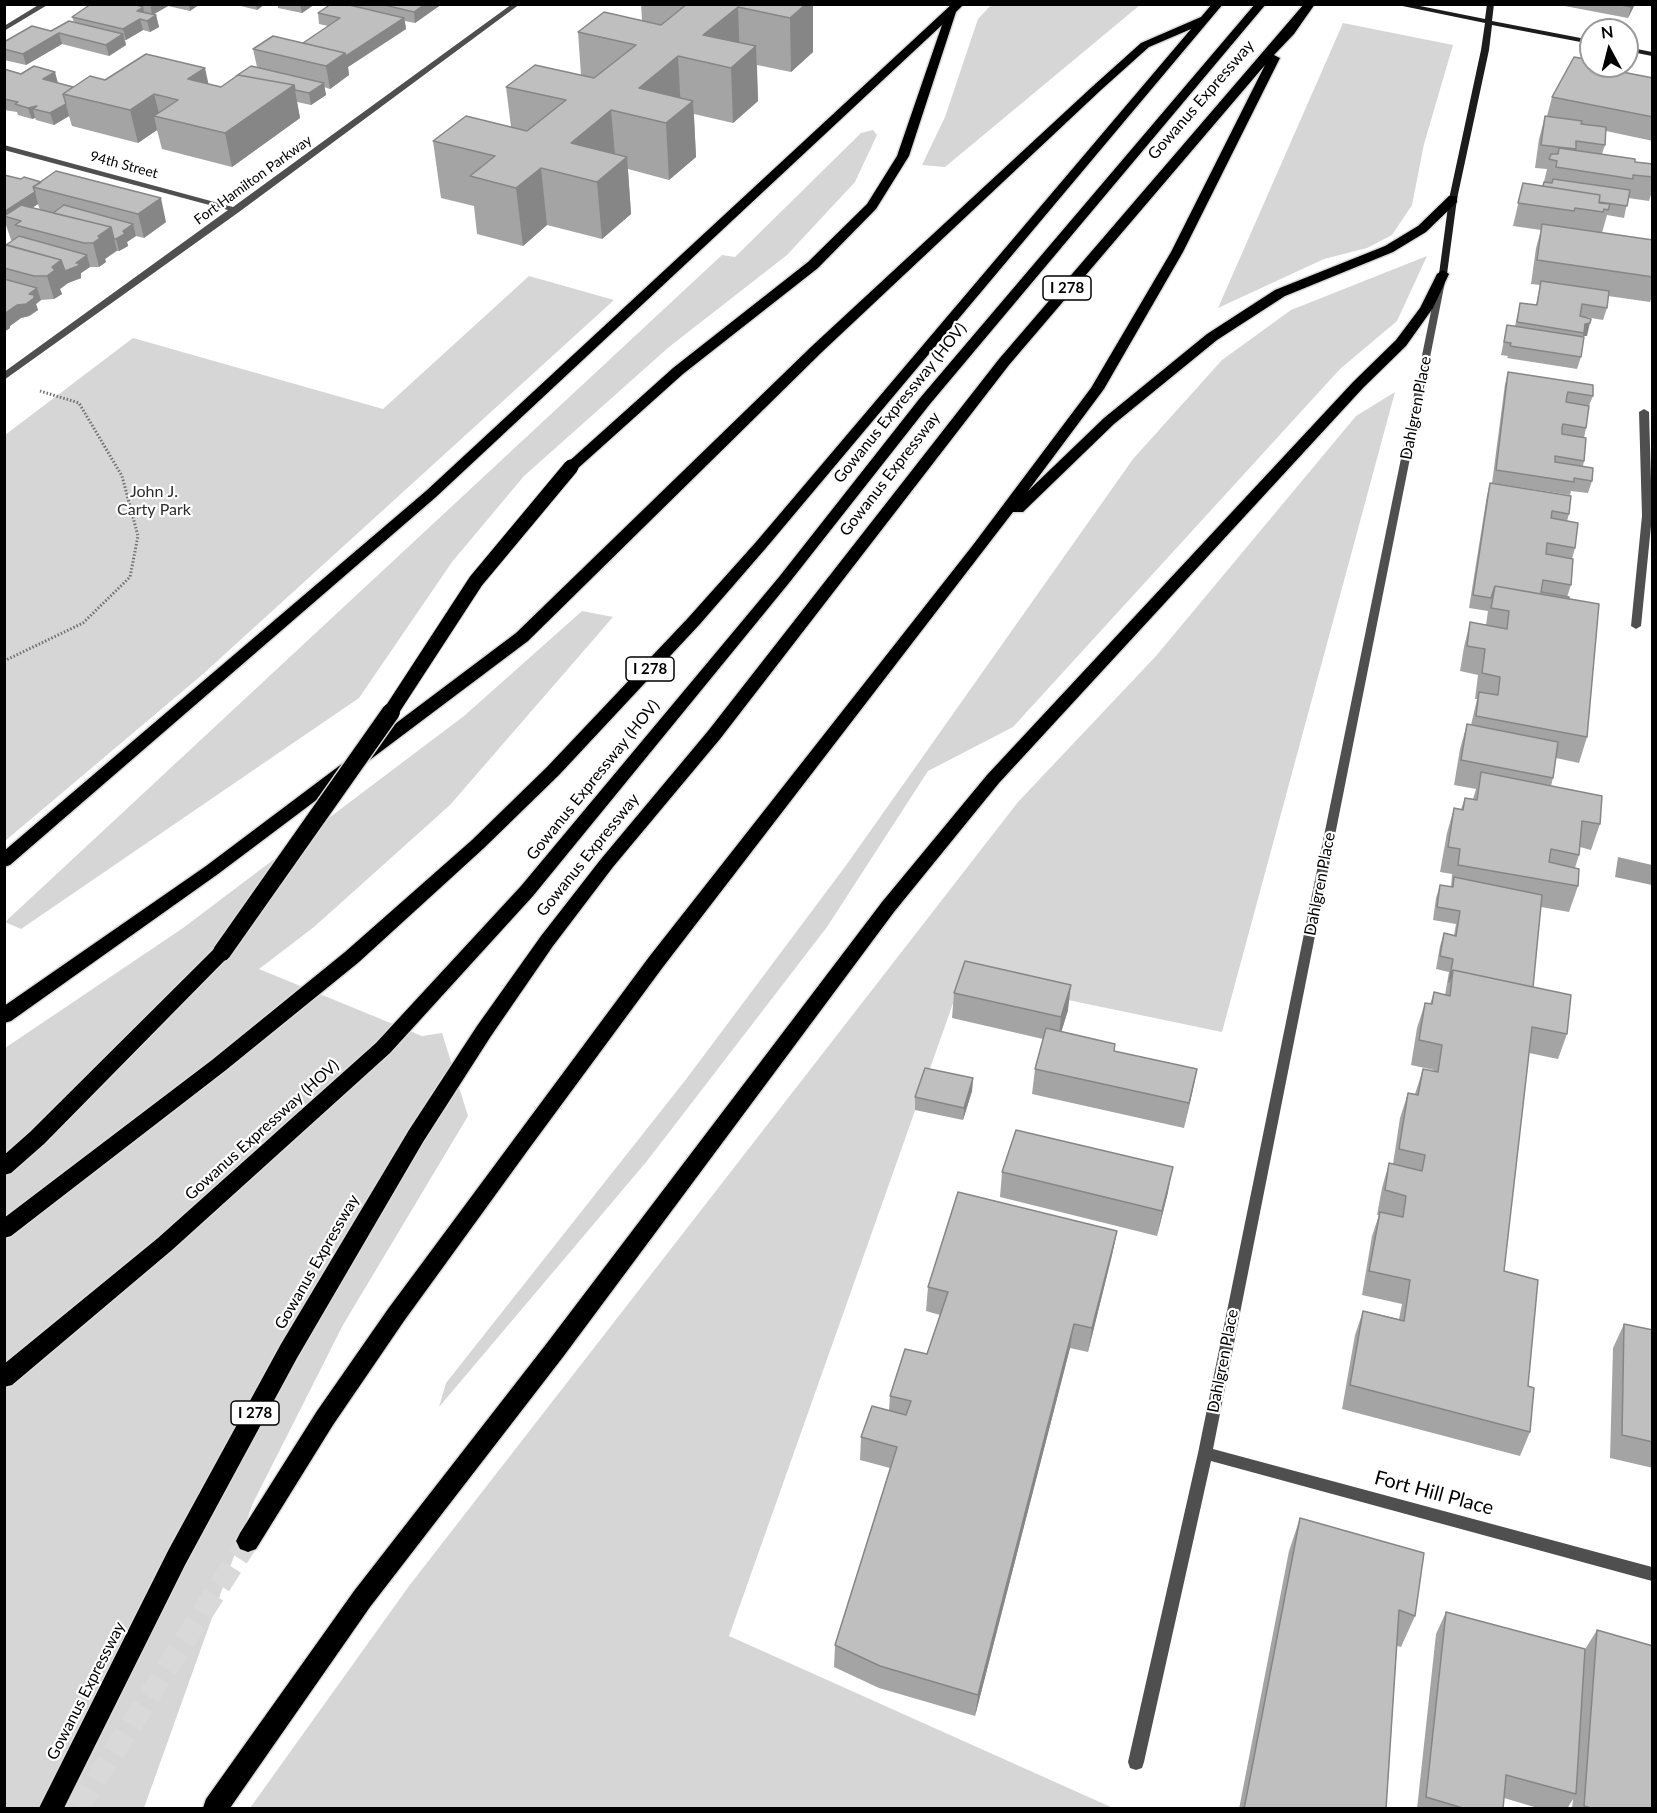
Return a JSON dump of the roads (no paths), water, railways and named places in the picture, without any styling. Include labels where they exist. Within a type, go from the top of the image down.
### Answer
[{"type":"highway","name":"I 278","points":[[4,1230],[219,1065],[352,957],[478,844],[553,771],[694,621],[761,545],[1218,4]]},
{"type":"highway","name":"Gowanus Expressway (HOV)","points":[[4,1378],[165,1244],[383,1048],[527,891],[784,580],[925,401],[1261,4]]},
{"type":"highway","name":"Gowanus Expressway","points":[[51,1809],[177,1557],[289,1352],[416,1136],[484,1031],[574,906],[714,735],[1004,362],[1310,4]]},
{"type":"highway","points":[[4,1167],[37,1138],[222,952],[381,727],[476,582],[571,466],[678,371],[813,265],[872,206],[903,156],[930,73],[957,7]]},
{"type":"highway","points":[[4,861],[431,494],[957,7]]},
{"type":"highway","name":"I 278","points":[[4,1016],[212,870],[522,637],[817,349],[1097,88],[1145,45],[1207,18]]},
{"type":"highway","name":"Gowanus Expressway","points":[[248,1541],[325,1418],[389,1324],[520,1144],[663,953],[978,548],[1097,389],[1177,252],[1277,52],[1296,22]]},
{"type":"highway","points":[[978,548],[1109,421],[1212,337],[1280,293],[1389,249],[1422,229],[1453,199]]},
{"type":"highway","points":[[215,1809],[362,1599],[555,1350],[888,907],[993,779],[1358,385],[1401,343],[1426,308],[1443,274]]},
{"type":"main road","points":[[1396,4],[1579,40]]},
{"type":"main road","name":"Dahlgren Place","points":[[1443,274],[1453,199],[1485,50],[1491,4]]},
{"type":"street","points":[[4,29],[46,4]]},
{"type":"street","name":"Fort Hamilton Parkway","points":[[4,377],[237,210],[517,4]]},
{"type":"street","name":"94th Street","points":[[4,147],[237,210]]},
{"type":"street","name":"Dahlgren Place","points":[[1136,1762],[1205,1453],[1443,274]]},
{"type":"street","points":[[1636,626],[1647,516],[1644,412]]},
{"type":"street","name":"Fort Hill Place","points":[[1205,1453],[1653,1574]]},
{"type":"tunnel","points":[[78,1808],[248,1541]]},
{"type":"park label","name":"John J. Carty Park","points":[[154,501]]}]
